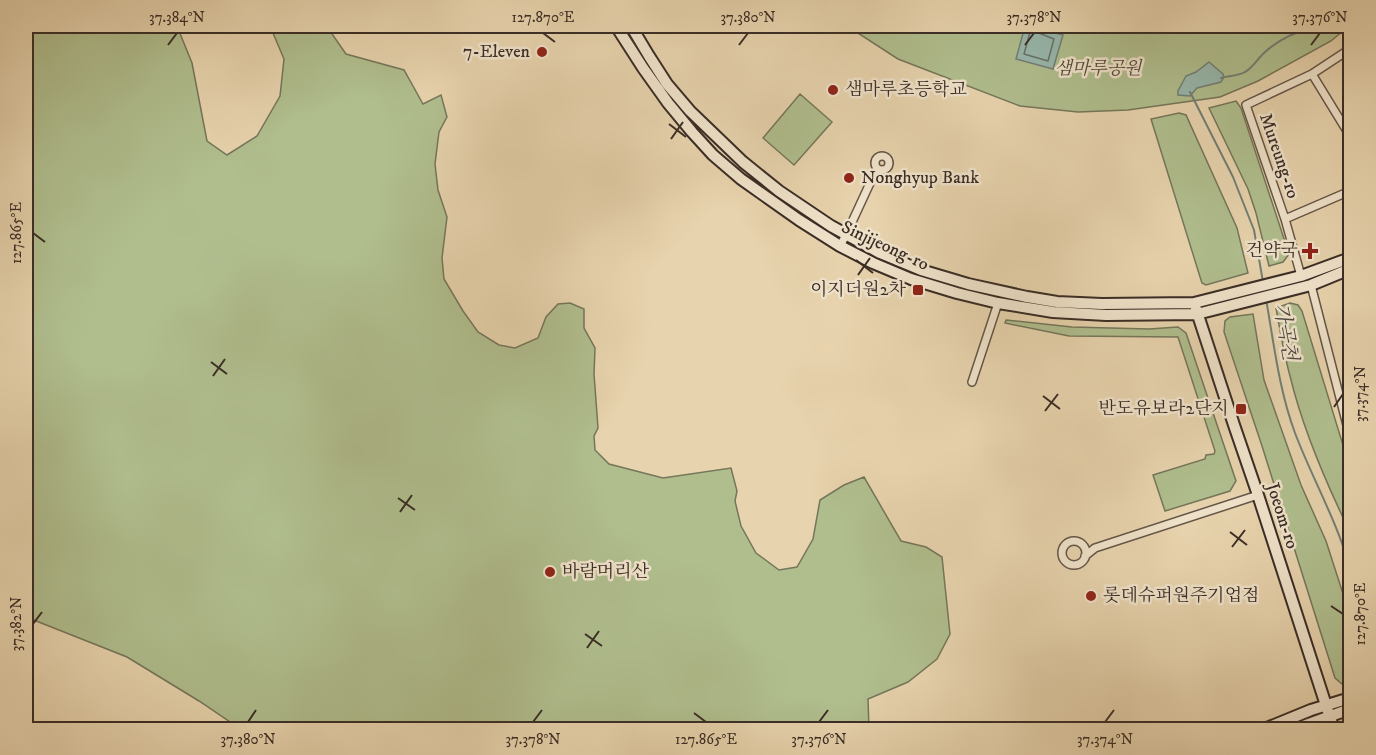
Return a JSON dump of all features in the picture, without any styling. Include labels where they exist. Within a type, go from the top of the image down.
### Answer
[{"type":"street","name":"Sinjijeong-ro","points":[[616,26],[668,103],[713,155],[757,192],[840,246],[873,262],[911,279],[957,293],[998,303],[1053,312],[1080,315],[1195,308],[1226,302]]},
{"type":"street","name":"Sinjijeong-ro","points":[[631,26],[667,84],[690,111],[742,162],[778,191],[846,235],[880,253],[921,270],[968,284],[1057,302],[1195,308]]},
{"type":"street","name":"Mureung-ro","points":[[1301,276],[1285,219],[1246,105],[1312,74],[1350,49]]},
{"type":"street","points":[[1312,74],[1350,136]]},
{"type":"street","points":[[840,246],[877,168]]},
{"type":"street","name":"Mureung-ro","points":[[1285,219],[1350,191]]},
{"type":"street","points":[[1226,302],[1350,258]]},
{"type":"street","points":[[1226,302],[1306,287],[1350,269]]},
{"type":"street","points":[[1306,287],[1350,437]]},
{"type":"street","points":[[972,382],[1001,291]]},
{"type":"street","name":"Joeom-ro","points":[[1195,308],[1334,729]]},
{"type":"street","points":[[1095,548],[1075,542],[1067,544],[1062,550],[1063,558],[1067,563],[1075,565],[1095,548],[1258,495]]},
{"type":"street","points":[[1082,545],[1085,549],[1085,556]]},
{"type":"street","points":[[1263,729],[1350,702]]},
{"type":"street","points":[[1292,729],[1328,710]]},
{"type":"green space","points":[[26,26],[177,26],[192,63],[207,141],[227,155],[257,136],[280,96],[284,59],[270,26],[330,26],[330,31],[346,54],[404,70],[423,104],[441,95],[447,117],[439,132],[435,164],[438,190],[447,217],[442,258],[444,279],[478,332],[499,345],[515,348],[538,338],[546,317],[558,304],[570,303],[584,309],[584,328],[595,348],[594,374],[598,428],[594,436],[595,450],[609,464],[663,478],[731,468],[737,491],[735,501],[741,526],[756,553],[779,570],[797,567],[813,539],[820,500],[844,485],[864,477],[901,541],[926,547],[942,557],[950,634],[937,659],[908,682],[868,699],[869,729],[242,730],[127,657],[26,617]]},
{"type":"green space","name":"샘마루공원","points":[[847,26],[1349,26],[1331,41],[1258,81],[1220,97],[1128,110],[1078,112],[1020,106],[898,59]]},
{"type":"green space","points":[[800,94],[832,122],[794,165],[763,138]]},
{"type":"green space","points":[[1236,101],[1241,108],[1289,254],[1283,262],[1269,266],[1248,189],[1209,108]]},
{"type":"green space","points":[[1179,113],[1186,115],[1237,228],[1248,273],[1206,285],[1202,283],[1151,119]]},
{"type":"green space","points":[[1290,303],[1298,305],[1302,311],[1350,468],[1350,532],[1316,456],[1301,416],[1290,376],[1276,308]]},
{"type":"green space","points":[[1253,314],[1264,380],[1301,485],[1326,541],[1346,603],[1350,621],[1350,683],[1342,684],[1335,678],[1224,332],[1225,321],[1230,317]]},
{"type":"green space","points":[[1006,320],[1072,327],[1149,329],[1178,327],[1186,333],[1236,481],[1230,491],[1165,511],[1153,475],[1205,459],[1206,455],[1214,454],[1215,451],[1178,337],[1069,336],[1005,323]]},
{"type":"water","points":[[1025,26],[1063,35],[1053,69],[1016,59]]},
{"type":"water","points":[[1209,62],[1223,74],[1221,82],[1197,88],[1190,96],[1178,95],[1186,76]]},
{"type":"waterway","points":[[1221,78],[1245,72],[1276,43],[1316,26]]},
{"type":"waterway","name":"가곡천","points":[[1190,92],[1233,177],[1254,230],[1263,282]]},
{"type":"waterway","name":"가곡천","points":[[1266,299],[1289,417],[1338,533],[1350,568]]},
{"type":"place","name":"7-Eleven","points":[[542,52]]},
{"type":"place","name":"샘마루초등학교","points":[[833,90]]},
{"type":"place","name":"Nonghyup Bank","points":[[849,178]]},
{"type":"place","name":"건약국","points":[[1310,251]]},
{"type":"place","name":"이지더원2차","points":[[918,290]]},
{"type":"place","name":"반도유보라2단지","points":[[1241,409]]},
{"type":"place","name":"바람머리산","points":[[550,572]]},
{"type":"place","name":"롯데슈퍼원주기업점","points":[[1091,596]]}]
